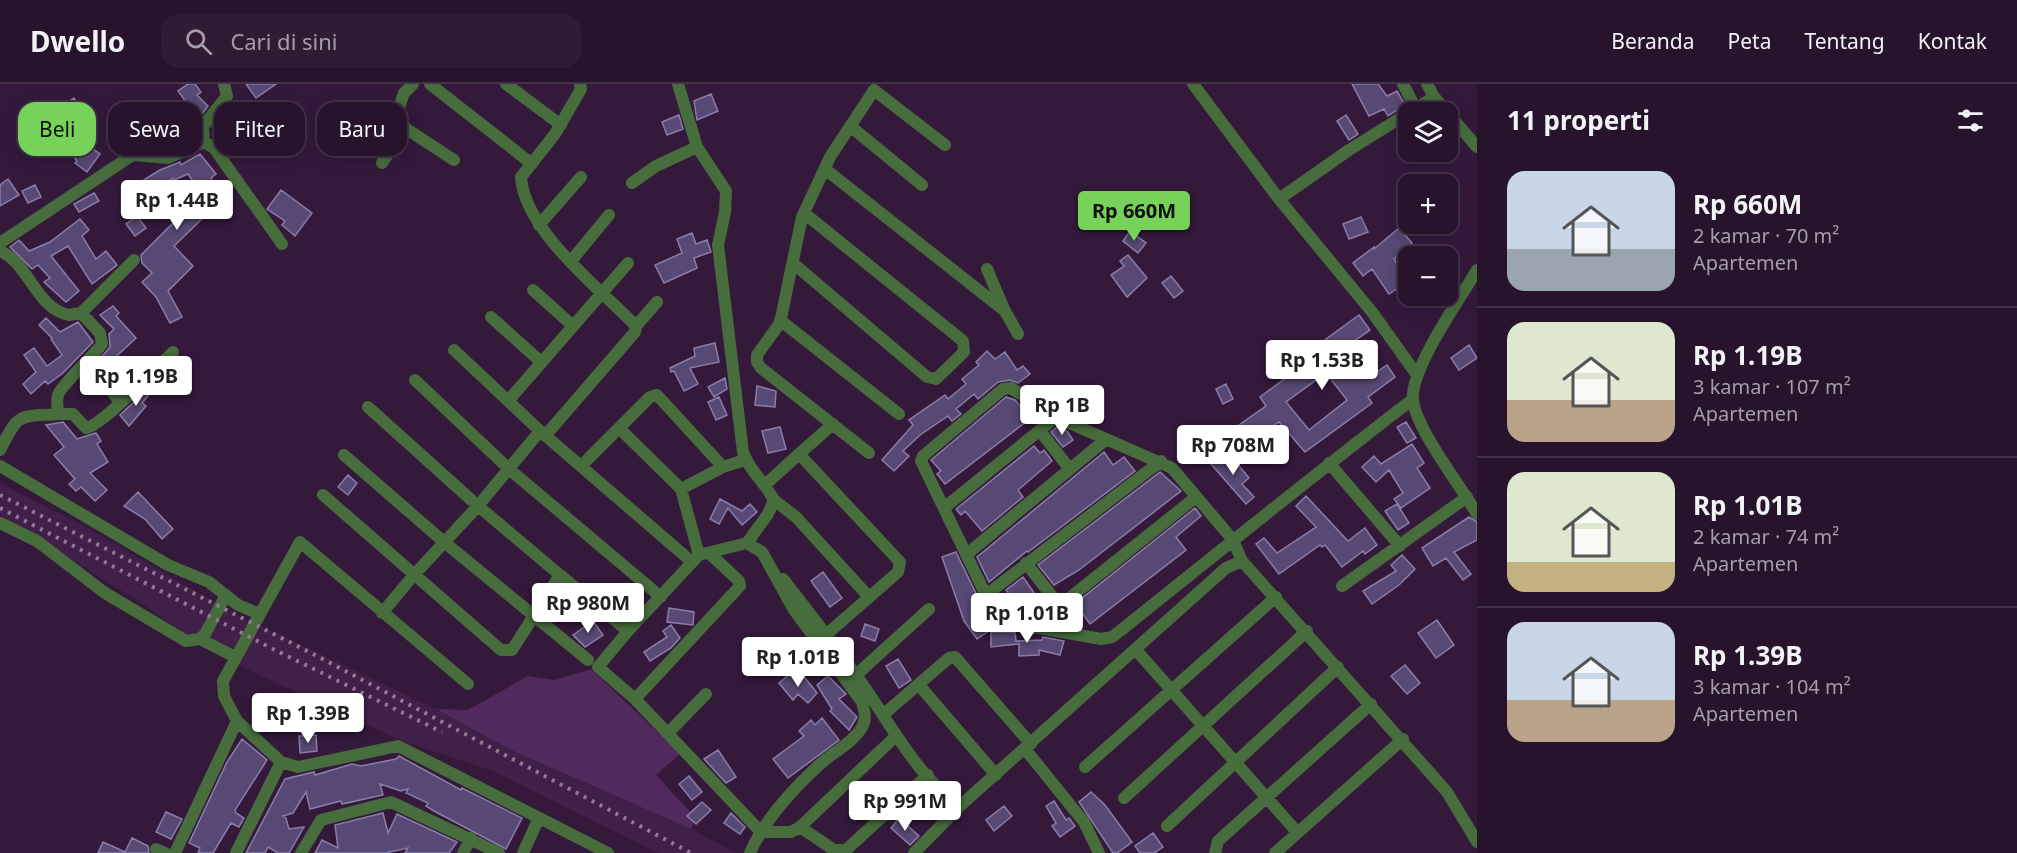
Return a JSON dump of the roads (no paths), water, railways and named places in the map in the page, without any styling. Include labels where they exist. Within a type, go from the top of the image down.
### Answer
[{"type":"street","points":[[401,102],[404,93],[413,84]]},
{"type":"street","points":[[430,84],[532,164]]},
{"type":"street","points":[[507,84],[561,125]]},
{"type":"street","points":[[580,84],[581,89],[561,125],[521,177],[522,189],[539,225],[636,326]]},
{"type":"street","points":[[678,84],[698,147],[726,191],[725,212],[718,245],[745,460],[766,484],[774,500],[796,518],[869,597]]},
{"type":"street","points":[[1193,84],[1279,199],[1342,274],[1417,375]]},
{"type":"street","points":[[1403,84],[1412,102]]},
{"type":"street","points":[[1427,84],[1434,97],[1477,147]]},
{"type":"street","points":[[204,142],[203,126],[229,87]]},
{"type":"street","points":[[869,453],[761,368],[757,362],[757,355],[780,320],[804,213],[825,169],[873,87],[945,145]]},
{"type":"street","points":[[1424,102],[1434,97]]},
{"type":"street","points":[[1279,199],[1398,118]]},
{"type":"street","points":[[850,126],[922,185]]},
{"type":"street","points":[[407,129],[454,160]]},
{"type":"street","points":[[0,243],[134,155],[168,158],[204,142]]},
{"type":"street","points":[[204,142],[214,148],[282,244]]},
{"type":"street","points":[[632,183],[656,166],[698,147]]},
{"type":"street","points":[[382,163],[387,156]]},
{"type":"street","points":[[825,169],[1005,311]]},
{"type":"street","points":[[539,225],[581,177]]},
{"type":"street","points":[[794,264],[927,377],[936,379],[964,352],[963,341],[804,213]]},
{"type":"street","points":[[572,261],[609,215]]},
{"type":"street","points":[[0,251],[12,259],[46,301],[69,315],[81,312],[135,261]]},
{"type":"street","points":[[508,401],[628,263]]},
{"type":"street","points":[[987,269],[1005,311],[1018,334]]},
{"type":"street","points":[[1477,270],[1417,375],[1413,399],[1422,426],[1477,514]]},
{"type":"street","points":[[533,290],[573,326]]},
{"type":"street","points":[[382,613],[509,469],[635,332],[636,326],[657,302]]},
{"type":"street","points":[[58,414],[57,399],[61,389],[89,362],[102,344],[102,339],[81,312]]},
{"type":"street","points":[[491,317],[541,362]]},
{"type":"street","points":[[780,320],[899,414]]},
{"type":"street","points":[[454,350],[543,434],[581,466],[700,557],[739,582],[740,586],[635,699]]},
{"type":"street","points":[[0,450],[19,419],[26,415],[73,414],[88,428],[107,415],[173,352]]},
{"type":"street","points":[[89,362],[120,402]]},
{"type":"street","points":[[416,380],[509,469],[661,597]]},
{"type":"street","points":[[1413,399],[1329,463],[1233,540],[1112,637],[1084,637],[1032,628],[1000,619],[922,467],[923,456],[1007,387],[1016,390],[1056,417],[1104,441],[1161,461],[1172,468],[1233,540],[1242,561],[1403,739],[1447,792],[1477,842]]},
{"type":"street","points":[[581,466],[650,397],[657,395],[723,467]]},
{"type":"street","points":[[368,407],[478,506],[628,630]]},
{"type":"street","points":[[944,508],[1056,417]]},
{"type":"street","points":[[766,484],[833,424]]},
{"type":"street","points":[[618,428],[672,477],[681,489],[700,557]]},
{"type":"street","points":[[1040,431],[1069,468]]},
{"type":"street","points":[[967,554],[1104,441]]},
{"type":"street","points":[[799,454],[900,562],[898,572],[827,634]]},
{"type":"street","points":[[344,455],[444,543],[588,660]]},
{"type":"street","points":[[681,489],[723,467],[745,460]]},
{"type":"street","points":[[986,595],[1161,461]]},
{"type":"street","points":[[1329,463],[1400,546]]},
{"type":"street","points":[[0,466],[168,565],[209,582],[238,605],[257,613]]},
{"type":"street","points":[[323,495],[413,576],[501,650],[512,650],[560,575]]},
{"type":"street","points":[[1032,628],[1196,497]]},
{"type":"street","points":[[1342,586],[1467,497]]},
{"type":"street","points":[[774,500],[768,514],[747,543],[700,557],[628,630],[598,667],[635,699],[761,832],[791,832],[800,827],[896,736]]},
{"type":"street","points":[[0,523],[37,541],[105,593],[180,639],[190,641],[200,639],[231,655]]},
{"type":"street","points":[[468,684],[300,542],[231,655],[222,687],[224,696],[237,721],[281,762],[298,767],[398,746],[539,818],[586,848],[608,853]]},
{"type":"street","points":[[747,543],[762,552],[827,634],[884,714],[896,736],[928,775],[961,805]]},
{"type":"street","points":[[750,853],[761,832],[819,765],[858,733],[866,718],[862,702],[794,610],[762,552]]},
{"type":"street","points":[[914,853],[961,805],[1226,568],[1242,561]]},
{"type":"street","points":[[1026,563],[1059,605]]},
{"type":"street","points":[[200,639],[226,595]]},
{"type":"street","points":[[1085,767],[1276,597]]},
{"type":"street","points":[[856,675],[929,609]]},
{"type":"street","points":[[1124,798],[1307,631]]},
{"type":"street","points":[[1136,650],[1297,832]]},
{"type":"street","points":[[884,714],[949,658],[955,657],[1079,814],[1099,853]]},
{"type":"street","points":[[1167,826],[1338,667]]},
{"type":"street","points":[[919,685],[996,775]]},
{"type":"street","points":[[668,733],[706,694]]},
{"type":"street","points":[[1215,853],[1218,841],[1265,796],[1371,704]]},
{"type":"street","points":[[175,853],[237,721]]},
{"type":"street","points":[[1275,853],[1403,739]]},
{"type":"street","points":[[236,853],[281,762]]},
{"type":"street","points":[[800,827],[837,852],[851,848],[928,775]]},
{"type":"street","points":[[302,853],[321,820],[386,802],[396,803],[499,853]]},
{"type":"street","points":[[523,853],[539,818]]},
{"type":"street","points":[[463,853],[471,838]]},
{"type":"railway","points":[[0,495],[317,656],[691,853]]},
{"type":"railway","points":[[0,508],[271,648],[442,732]]}]
